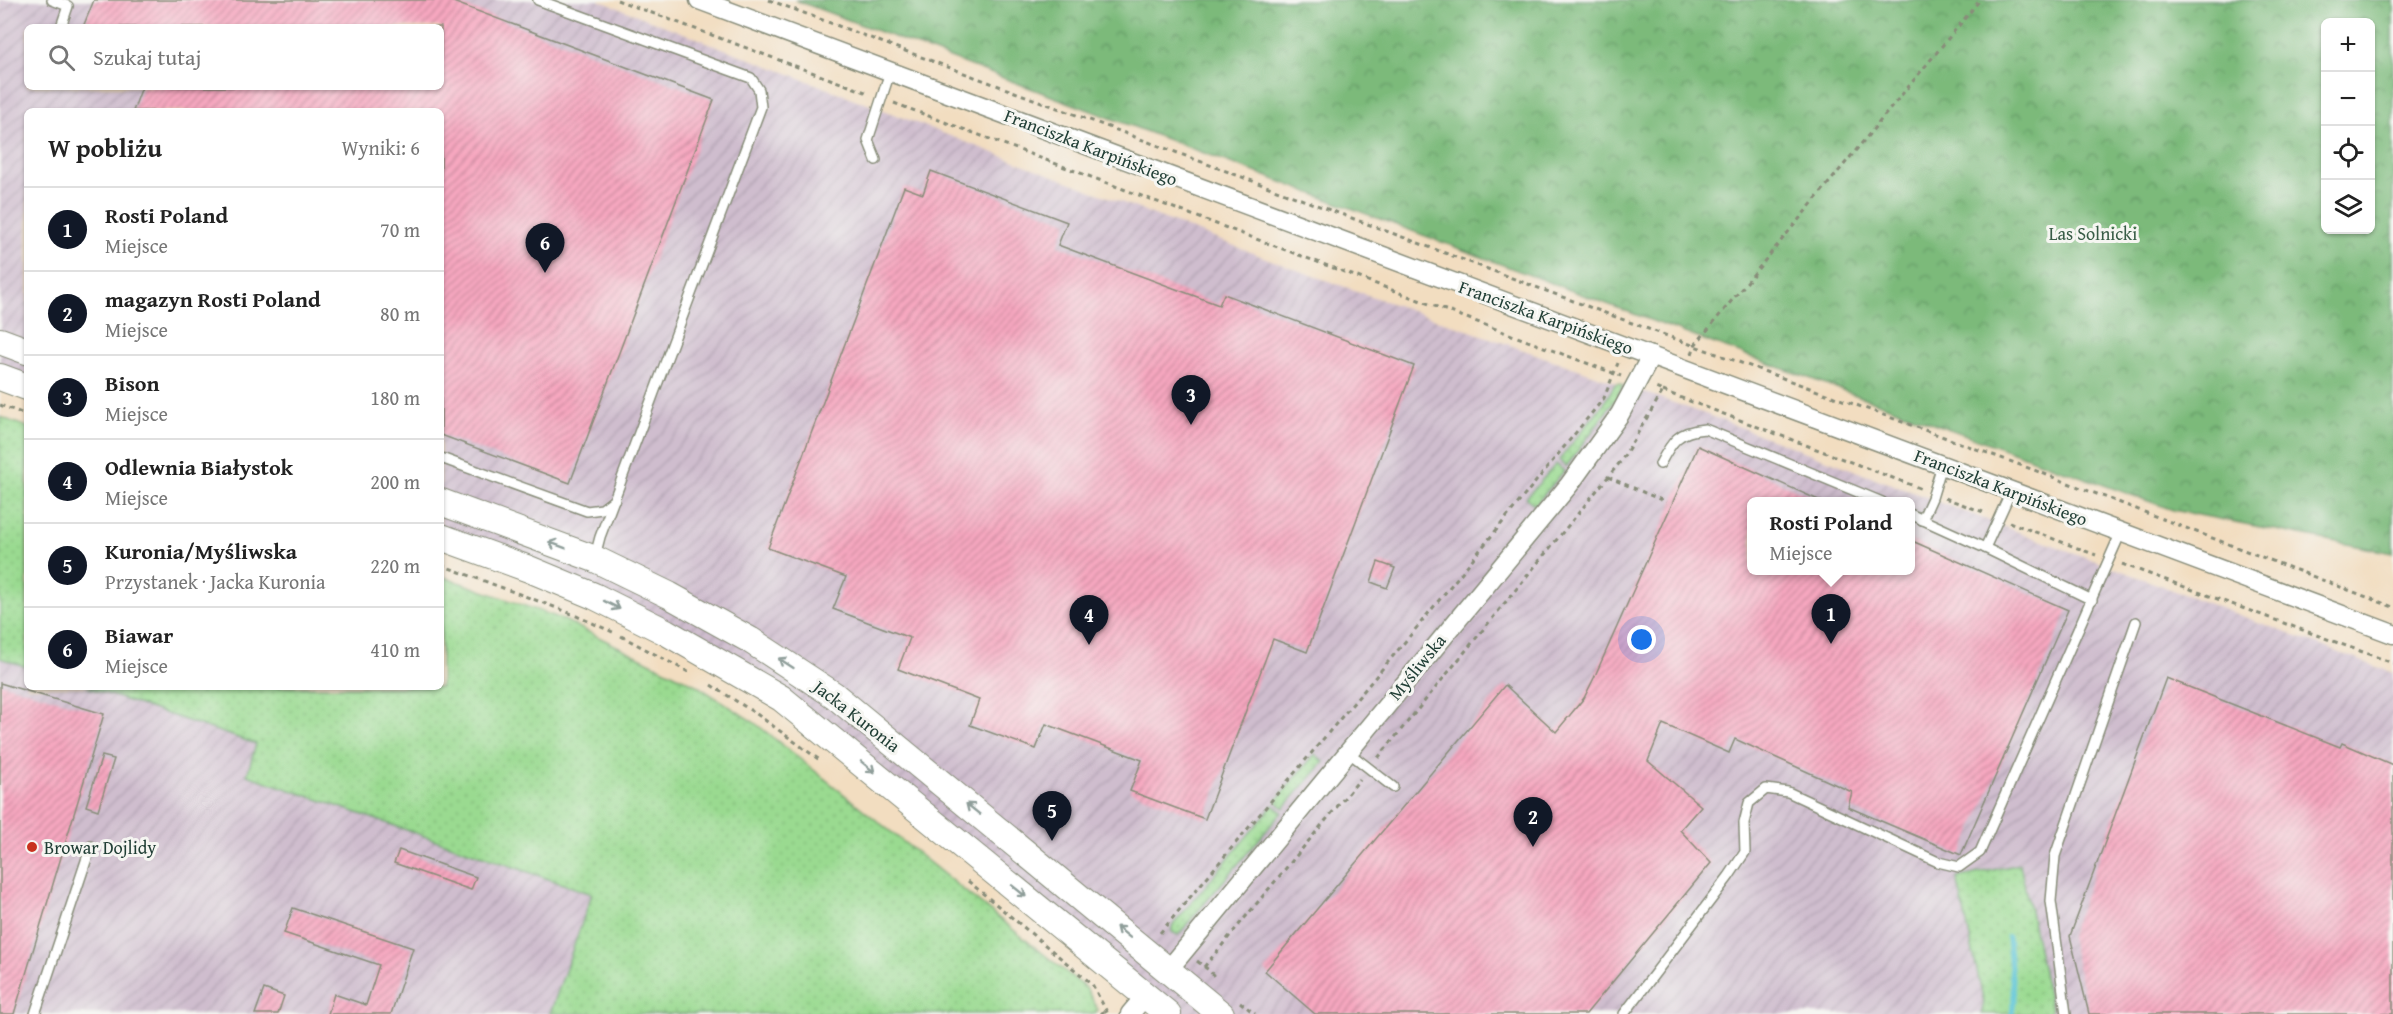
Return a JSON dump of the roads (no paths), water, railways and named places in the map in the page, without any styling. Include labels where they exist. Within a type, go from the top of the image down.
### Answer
[{"type":"main road","points":[[0,341],[24,350]]},
{"type":"main road","points":[[0,377],[24,386]]},
{"type":"main road","name":"Jacka Kuronia","points":[[444,503],[594,559],[669,595],[750,640],[834,695],[1221,1014]]},
{"type":"main road","name":"Jacka Kuronia","points":[[444,538],[594,596],[666,632],[781,698],[1138,1005],[1168,1014]]},
{"type":"main road","points":[[1138,1005],[1169,969]]},
{"type":"street","name":"Franciszka Karpińskiego","points":[[699,0],[2393,634]]},
{"type":"street","name":"Myśliwska","points":[[1169,969],[1569,485],[1620,414],[1651,356]]},
{"type":"lane","points":[[52,0],[68,6],[62,24]]},
{"type":"lane","points":[[538,0],[751,78],[759,90],[761,106],[600,537],[594,559]]},
{"type":"lane","points":[[876,160],[868,140],[890,72]]},
{"type":"lane","points":[[1660,464],[1677,438],[1690,430],[1706,429],[1872,497]]},
{"type":"lane","points":[[444,459],[587,511],[602,509],[615,499]]},
{"type":"lane","points":[[1922,520],[1942,465]]},
{"type":"lane","points":[[1985,548],[2011,491]]},
{"type":"lane","points":[[1915,516],[2092,600]]},
{"type":"lane","points":[[1624,1014],[1730,876],[1744,852],[1744,823],[1749,802],[1766,789],[1788,792],[1938,862],[1959,867],[1980,852],[2121,532]]},
{"type":"lane","points":[[2066,1014],[2051,901],[2055,856],[2136,622]]},
{"type":"lane","points":[[1347,752],[1393,787]]},
{"type":"lane","points":[[35,1014],[91,846]]},
{"type":"waterway","points":[[2008,937],[2014,1000],[2012,1014]]},
{"type":"place","name":"Biawar","points":[[545,273]]},
{"type":"place","name":"Bison","points":[[1191,425]]},
{"type":"place","name":"Rosti Poland","points":[[1831,644]]},
{"type":"place","name":"Odlewnia Białystok","points":[[1089,645]]},
{"type":"place","name":"Kuronia/Myśliwska","points":[[1052,841]]},
{"type":"place","name":"Browar Dojlidy","points":[[32,847]]},
{"type":"place","name":"magazyn Rosti Poland","points":[[1533,847]]},
{"type":"park label","name":"Las Solnicki","points":[[2093,233]]}]
